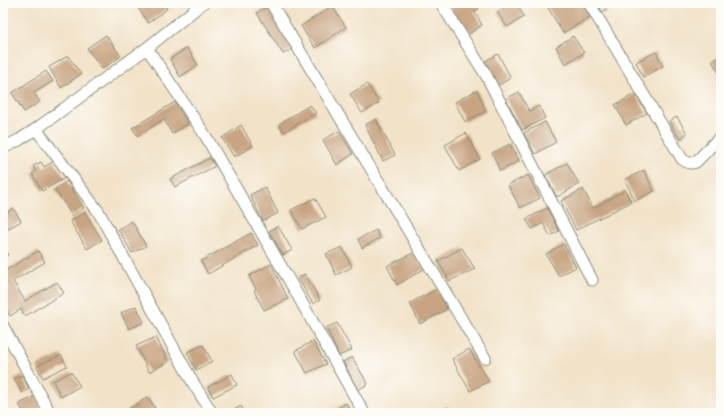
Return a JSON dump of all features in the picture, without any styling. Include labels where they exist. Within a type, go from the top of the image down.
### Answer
[{"type":"street","points":[[3,148],[36,129],[147,48],[203,3]]},
{"type":"street","points":[[271,3],[485,358]]},
{"type":"street","points":[[441,3],[486,75],[592,280]]},
{"type":"street","points":[[589,3],[682,159],[687,163],[692,164],[696,162],[721,136]]},
{"type":"street","points":[[147,48],[205,135],[364,413]]},
{"type":"street","points":[[36,129],[98,211],[192,381],[212,413]]},
{"type":"street","points":[[3,326],[50,413]]},
{"type":"building","points":[[135,3],[164,3],[167,9],[148,23]]},
{"type":"building","points":[[454,3],[475,3],[479,9],[474,11],[482,25],[466,36],[449,6]]},
{"type":"building","points":[[511,3],[517,3],[524,17],[507,27],[497,12]]},
{"type":"building","points":[[553,3],[582,3],[590,17],[563,33],[547,6]]},
{"type":"building","points":[[598,3],[619,3],[602,12]]},
{"type":"building","points":[[268,6],[294,48],[283,54],[257,13]]},
{"type":"building","points":[[332,6],[346,27],[315,48],[301,26]]},
{"type":"building","points":[[106,35],[121,56],[102,69],[87,48]]},
{"type":"building","points":[[573,36],[584,53],[565,64],[556,47]]},
{"type":"building","points":[[187,48],[198,65],[180,77],[170,59]]},
{"type":"building","points":[[656,52],[663,66],[643,77],[636,62]]},
{"type":"building","points":[[498,54],[511,78],[497,86],[485,61]]},
{"type":"building","points":[[68,56],[81,74],[61,88],[49,67]]},
{"type":"building","points":[[721,56],[721,76],[712,61]]},
{"type":"building","points":[[46,71],[53,81],[34,93],[40,102],[24,112],[12,93]]},
{"type":"building","points":[[367,84],[379,103],[362,113],[350,94]]},
{"type":"building","points":[[477,90],[486,111],[465,122],[455,102]]},
{"type":"building","points":[[519,92],[529,111],[539,106],[545,118],[522,130],[506,99]]},
{"type":"building","points":[[635,94],[647,113],[626,125],[615,105]]},
{"type":"building","points":[[175,102],[188,124],[172,134],[164,119],[138,136],[132,128]]},
{"type":"building","points":[[310,105],[316,113],[284,132],[279,124]]},
{"type":"building","points":[[677,117],[687,133],[680,139],[669,121]]},
{"type":"building","points":[[376,119],[395,155],[383,161],[365,125]]},
{"type":"building","points":[[545,122],[556,142],[535,154],[524,133]]},
{"type":"building","points":[[241,125],[253,146],[234,157],[222,138]]},
{"type":"building","points":[[339,131],[353,154],[337,165],[323,140]]},
{"type":"building","points":[[466,133],[480,159],[459,171],[445,145]]},
{"type":"building","points":[[510,144],[519,161],[500,171],[492,153]]},
{"type":"building","points":[[210,158],[215,166],[175,187],[170,179]]},
{"type":"building","points":[[54,161],[65,178],[42,191],[32,174],[36,171],[33,166],[41,162],[44,167]]},
{"type":"building","points":[[567,163],[579,184],[557,197],[545,175]]},
{"type":"building","points":[[644,170],[654,191],[635,201],[625,180]]},
{"type":"building","points":[[528,175],[540,198],[520,208],[508,185]]},
{"type":"building","points":[[67,181],[84,208],[72,216],[55,189]]},
{"type":"building","points":[[265,187],[278,213],[263,221],[250,195]]},
{"type":"building","points":[[583,189],[593,208],[625,190],[631,202],[576,230],[561,201]]},
{"type":"building","points":[[315,198],[326,217],[302,229],[291,210]]},
{"type":"building","points":[[3,208],[6,213],[13,208],[21,221],[3,232]]},
{"type":"building","points":[[547,208],[559,231],[550,236],[543,223],[532,229],[526,219]]},
{"type":"building","points":[[85,212],[102,240],[87,249],[70,221]]},
{"type":"building","points":[[132,221],[146,246],[132,253],[118,229]]},
{"type":"building","points":[[278,226],[292,250],[283,255],[269,231]]},
{"type":"building","points":[[376,230],[380,238],[362,248],[358,239]]},
{"type":"building","points":[[251,233],[258,245],[208,274],[201,261]]},
{"type":"building","points":[[564,244],[576,267],[559,276],[546,254]]},
{"type":"building","points":[[3,246],[8,255],[3,258]]},
{"type":"building","points":[[342,247],[352,267],[336,275],[326,254]]},
{"type":"building","points":[[462,248],[475,269],[449,281],[438,261]]},
{"type":"building","points":[[38,251],[45,262],[13,281],[25,301],[57,282],[64,293],[25,316],[21,309],[10,316],[3,305],[3,272]]},
{"type":"building","points":[[415,252],[424,269],[397,285],[387,266]]},
{"type":"building","points":[[271,264],[288,299],[264,310],[254,291],[256,289],[249,276]]},
{"type":"building","points":[[305,274],[320,300],[313,304],[298,278]]},
{"type":"building","points":[[437,289],[447,309],[420,324],[410,303]]},
{"type":"building","points":[[136,306],[144,322],[129,329],[121,313]]},
{"type":"building","points":[[337,323],[352,350],[339,356],[326,328]]},
{"type":"building","points":[[156,337],[168,362],[149,372],[136,346]]},
{"type":"building","points":[[313,341],[326,364],[307,373],[295,351]]},
{"type":"building","points":[[203,345],[212,361],[196,370],[187,352]]},
{"type":"building","points":[[469,349],[489,381],[470,391],[452,359]]},
{"type":"building","points":[[61,355],[67,366],[43,378],[37,366]]},
{"type":"building","points":[[352,357],[368,384],[358,390],[343,362]]},
{"type":"building","points":[[71,372],[80,386],[61,397],[53,381]]},
{"type":"building","points":[[232,374],[237,385],[213,397],[208,387]]},
{"type":"building","points":[[22,375],[29,389],[22,393],[14,379]]},
{"type":"building","points":[[36,396],[45,413],[24,413],[19,404]]},
{"type":"building","points":[[148,397],[158,413],[128,413],[127,410]]},
{"type":"building","points":[[346,403],[352,413],[335,413],[334,410]]},
{"type":"building","points":[[241,406],[245,413],[229,413]]},
{"type":"building","points":[[448,407],[451,413],[437,413]]}]
